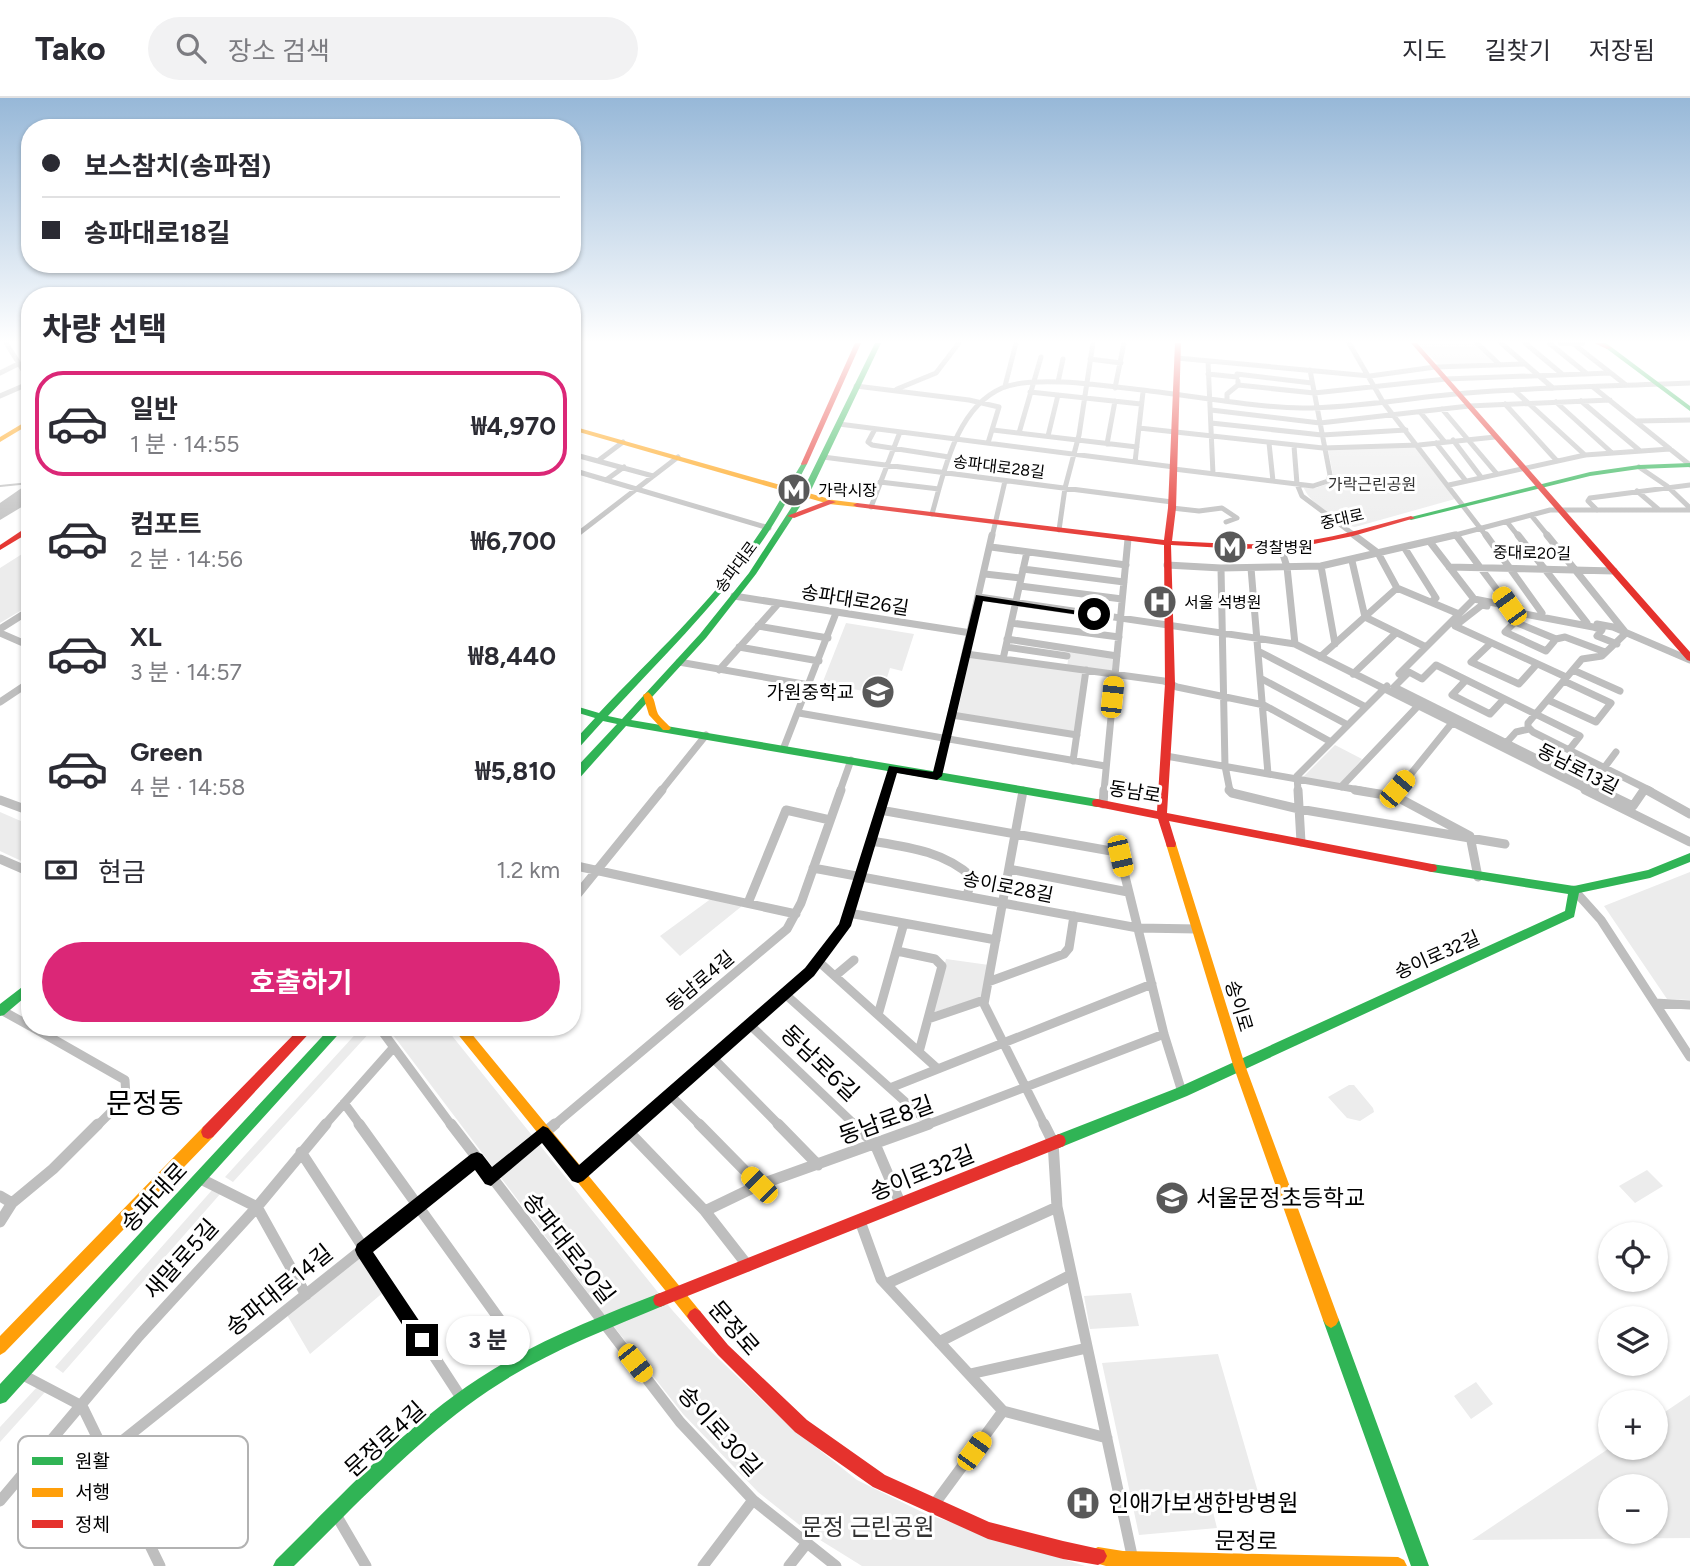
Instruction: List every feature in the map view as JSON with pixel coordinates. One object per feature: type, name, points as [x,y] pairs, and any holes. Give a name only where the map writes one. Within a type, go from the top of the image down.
[{"type":"main road","name":"송파대로","points":[[581,739],[684,634],[720,593],[769,528],[826,412]]},
{"type":"main road","name":"송파대로","points":[[581,769],[679,662],[734,596],[804,494],[845,412]]},
{"type":"main road","name":"송이로","points":[[1177,412],[1167,565],[1170,684],[1162,814],[1239,1065],[1420,1566]]},
{"type":"main road","name":"중대로20길","points":[[1474,412],[1690,659]]},
{"type":"main road","points":[[0,436],[21,423]]},
{"type":"main road","name":"중대로","points":[[581,430],[832,502],[1128,540],[1220,546],[1280,545],[1325,540],[1590,474],[1640,467],[1690,465]]},
{"type":"main road","points":[[790,516],[832,502]]},
{"type":"main road","points":[[2,548],[21,535]]},
{"type":"main road","points":[[648,695],[654,715],[666,728]]},
{"type":"main road","name":"동남로","points":[[581,711],[623,722],[784,747],[893,769],[1162,814],[1478,877],[1574,890],[1650,874],[1690,857]]},
{"type":"main road","name":"송이로32길","points":[[677,1294],[1182,1092],[1570,914],[1574,890]]},
{"type":"main road","points":[[1,1010],[21,993]]},
{"type":"main road","name":"송파대로","points":[[0,1348],[300,1036]]},
{"type":"main road","name":"송파대로","points":[[0,1396],[332,1036]]},
{"type":"main road","name":"문정로","points":[[467,1036],[543,1133],[723,1350],[801,1426],[860,1469],[988,1530],[1063,1550],[1133,1560],[1398,1566]]},
{"type":"main road","name":"문정로4길","points":[[282,1566],[402,1449],[461,1399],[528,1359],[677,1294]]},
{"type":"street","points":[[932,514],[956,439],[976,412]]},
{"type":"street","points":[[988,443],[998,412]]},
{"type":"street","points":[[1019,433],[1025,412]]},
{"type":"street","points":[[1048,436],[1054,412]]},
{"type":"street","points":[[1059,530],[1065,488],[1076,454],[1082,412]]},
{"type":"street","points":[[1107,444],[1113,412]]},
{"type":"street","points":[[1135,462],[1140,412]]},
{"type":"street","points":[[1211,412],[1213,474]]},
{"type":"street","points":[[1224,412],[1320,423],[1424,412]]},
{"type":"street","points":[[839,425],[1313,486],[1328,481],[1330,475],[1318,412]]},
{"type":"street","points":[[1392,412],[1512,569],[1542,613]]},
{"type":"street","points":[[1420,412],[1444,441]]},
{"type":"street","points":[[1444,412],[1497,474]]},
{"type":"street","points":[[1512,412],[1557,461]]},
{"type":"street","points":[[1539,412],[1585,455]]},
{"type":"street","points":[[1566,412],[1611,452]]},
{"type":"street","points":[[1594,412],[1640,450]]},
{"type":"street","points":[[1624,412],[1690,465]]},
{"type":"street","points":[[1636,421],[1690,420]]},
{"type":"street","points":[[1211,423],[1322,435],[1406,430]]},
{"type":"street","points":[[1139,428],[1323,448],[1419,445],[1495,437]]},
{"type":"street","points":[[875,429],[868,442],[893,449],[949,457]]},
{"type":"street","points":[[993,429],[1137,447]]},
{"type":"street","points":[[871,507],[900,432]]},
{"type":"street","points":[[1453,440],[1481,477]]},
{"type":"street","points":[[599,460],[623,442]]},
{"type":"street","points":[[1269,443],[1273,481]]},
{"type":"street","points":[[1436,443],[1466,481]]},
{"type":"street","points":[[1294,446],[1297,484],[1301,496],[1378,553],[1397,588],[1460,614]]},
{"type":"street","points":[[1449,485],[1585,455],[1670,449]]},
{"type":"street","points":[[581,455],[653,476]]},
{"type":"street","points":[[581,531],[678,457]]},
{"type":"street","name":"송파대로28길","points":[[822,457],[1065,488],[1199,511],[1222,508],[1237,518],[1226,522]]},
{"type":"street","points":[[606,480],[624,467]]},
{"type":"street","points":[[1640,467],[1667,486],[1690,509]]},
{"type":"street","points":[[581,473],[769,528]]},
{"type":"street","points":[[937,776],[1005,481]]},
{"type":"street","points":[[880,482],[939,489]]},
{"type":"street","points":[[1597,510],[1588,501],[1590,498],[1690,485]]},
{"type":"street","points":[[1637,491],[1659,510]]},
{"type":"street","points":[[1167,565],[1287,568],[1321,565],[1352,561],[1550,510],[1690,509]]},
{"type":"street","points":[[1531,515],[1578,570],[1626,633]]},
{"type":"street","points":[[1507,522],[1587,623]]},
{"type":"street","points":[[1456,535],[1511,609],[1515,621],[1556,639],[1565,637],[1605,652]]},
{"type":"street","points":[[1103,804],[1128,540]]},
{"type":"street","points":[[1430,542],[1474,599],[1593,627],[1602,630],[1597,636],[1617,644]]},
{"type":"street","points":[[1280,545],[1287,568],[1295,644]]},
{"type":"street","points":[[991,547],[1126,565]]},
{"type":"street","points":[[1404,547],[1436,598],[1431,602]]},
{"type":"street","points":[[1003,659],[1027,552]]},
{"type":"street","points":[[1352,561],[1365,617],[1426,648]]},
{"type":"street","points":[[1321,565],[1335,644]]},
{"type":"street","name":"중대로20길","points":[[1449,567],[1614,571]]},
{"type":"street","points":[[1221,568],[1225,766],[1228,789],[1232,793],[1299,809],[1505,844]]},
{"type":"street","points":[[1251,568],[1259,639],[1268,774]]},
{"type":"street","points":[[1023,569],[1124,582]]},
{"type":"street","points":[[985,574],[1122,599]]},
{"type":"street","points":[[1320,657],[1397,588]]},
{"type":"street","name":"송파대로26길","points":[[734,596],[971,633]]},
{"type":"street","name":"동남로13길","points":[[979,597],[1295,644],[1690,842]]},
{"type":"street","points":[[1301,842],[1297,779],[1474,599]]},
{"type":"street","points":[[719,670],[778,604]]},
{"type":"street","points":[[1548,700],[1596,722],[1611,703],[1537,664],[1455,626],[1482,605],[1542,613],[1614,627],[1690,659]]},
{"type":"street","points":[[784,747],[836,613]]},
{"type":"street","points":[[21,616],[0,631],[21,642]]},
{"type":"street","points":[[1515,621],[1505,632],[1546,651],[1556,639]]},
{"type":"street","points":[[1011,623],[1119,637]]},
{"type":"street","points":[[758,626],[828,638]]},
{"type":"street","points":[[1353,674],[1396,633]]},
{"type":"street","points":[[1530,729],[1528,723],[1582,659],[1602,656],[1626,633]]},
{"type":"street","points":[[1007,643],[1117,656]]},
{"type":"street","points":[[1491,643],[1471,662],[1519,684],[1537,664]]},
{"type":"street","points":[[739,647],[818,662]]},
{"type":"street","points":[[1065,667],[1067,652]]},
{"type":"street","points":[[1260,652],[1366,707]]},
{"type":"street","points":[[966,653],[1115,674],[1264,705],[1331,743]]},
{"type":"street","points":[[679,662],[809,685]]},
{"type":"street","points":[[1569,750],[1580,736],[1436,665],[1422,679],[1409,672],[1394,687],[1633,806],[1645,788]]},
{"type":"street","points":[[1073,761],[1086,670]]},
{"type":"street","points":[[1573,670],[1620,691]]},
{"type":"street","points":[[1262,679],[1348,725]]},
{"type":"street","points":[[1466,680],[1452,695],[1490,714],[1504,699]]},
{"type":"street","points":[[0,702],[21,688]]},
{"type":"street","points":[[1342,787],[1418,706]]},
{"type":"street","points":[[799,713],[1105,766]]},
{"type":"street","points":[[951,715],[1077,735]]},
{"type":"street","points":[[1397,797],[1397,789],[1452,723]]},
{"type":"street","points":[[1506,743],[1516,732],[1530,729],[1690,814]]},
{"type":"street","points":[[581,890],[706,735]]},
{"type":"street","points":[[1604,768],[1616,752]]},
{"type":"street","points":[[1166,756],[1397,797],[1470,836],[1478,877]]},
{"type":"street","name":"동남로4길","points":[[543,1133],[776,940],[796,914],[851,760]]},
{"type":"street","name":"동남로6길","points":[[578,1175],[818,961],[845,926],[893,769]]},
{"type":"street","points":[[1023,791],[984,1000],[1025,1088],[1054,1142],[1057,1207],[1133,1560]]},
{"type":"street","points":[[0,800],[21,808]]},
{"type":"street","points":[[748,903],[786,810],[830,820]]},
{"type":"street","points":[[880,810],[1111,851],[1120,856],[1164,1034],[1182,1092]]},
{"type":"street","points":[[871,841],[921,849],[965,869],[972,877],[967,895]]},
{"type":"street","points":[[0,859],[21,868]]},
{"type":"street","points":[[581,867],[796,914]]},
{"type":"street","name":"송이로28길","points":[[813,868],[1138,928],[1197,929]]},
{"type":"street","points":[[1009,869],[1128,892]]},
{"type":"street","points":[[1574,890],[1601,920],[1690,1058]]},
{"type":"street","points":[[849,913],[996,940]]},
{"type":"street","points":[[988,982],[1065,954],[1069,948],[1074,916]]},
{"type":"street","points":[[878,1015],[904,923]]},
{"type":"street","points":[[897,951],[935,960],[942,966],[919,1052]]},
{"type":"street","points":[[835,976],[854,960]]},
{"type":"street","points":[[818,961],[938,1069]]},
{"type":"street","name":"동남로8길","points":[[890,1088],[1152,984]]},
{"type":"street","name":"동남로6길","points":[[785,993],[930,1124]]},
{"type":"street","points":[[928,1019],[984,1000]]},
{"type":"street","points":[[1655,1003],[1690,1005]]},
{"type":"street","points":[[1,1010],[21,1021]]},
{"type":"street","name":"동남로6길","points":[[749,1024],[875,1144],[901,1205]]},
{"type":"street","name":"동남로8길","points":[[705,1211],[759,1185],[930,1124],[1164,1034]]},
{"type":"street","points":[[0,1222],[12,1203],[53,1170],[126,1097],[125,1080],[47,1036]]},
{"type":"street","name":"송파대로20길","points":[[386,1036],[604,1324]]},
{"type":"street","name":"새말로5길","points":[[56,1436],[139,1336],[257,1207],[301,1152],[394,1047]]},
{"type":"street","points":[[712,1057],[818,1165]]},
{"type":"street","points":[[669,1094],[759,1185]]},
{"type":"street","points":[[344,1103],[528,1359]]},
{"type":"street","points":[[628,1131],[705,1211],[748,1266]]},
{"type":"street","points":[[491,1178],[543,1133]]},
{"type":"street","points":[[301,1152],[461,1399]]},
{"type":"street","name":"송파대로14길","points":[[128,1436],[477,1159]]},
{"type":"street","points":[[199,1178],[257,1207],[306,1295]]},
{"type":"street","points":[[0,1196],[12,1203]]},
{"type":"street","points":[[886,1284],[1057,1207]]},
{"type":"street","points":[[860,1221],[881,1279],[1003,1411],[1107,1438]]},
{"type":"street","points":[[939,1342],[1071,1275]]},
{"type":"street","name":"송이로30길","points":[[604,1324],[680,1422],[753,1500],[836,1566]]},
{"type":"street","points":[[970,1374],[1087,1348]]},
{"type":"street","points":[[21,1374],[82,1406],[98,1436]]},
{"type":"street","points":[[933,1506],[1003,1411]]},
{"type":"street","name":"새말로5길","points":[[0,1501],[18,1480]]},
{"type":"street","name":"송이로30길","points":[[703,1566],[753,1500]]},
{"type":"street","points":[[335,1513],[366,1566]]},
{"type":"street","points":[[789,1566],[807,1543]]},
{"type":"street","points":[[152,1548],[160,1566]]},
{"type":"green space","name":"가락근린공원","points":[[1418,446],[1455,499],[1355,527],[1324,511],[1311,499],[1303,486],[1316,488],[1332,482],[1328,449]]},
{"type":"green space","points":[[21,555],[21,610],[0,623],[0,568]]},
{"type":"green space","points":[[846,623],[914,634],[902,671],[890,668],[882,694],[822,684]]},
{"type":"green space","points":[[1070,650],[1115,656],[1113,673],[1067,666]]},
{"type":"green space","points":[[970,656],[1084,671],[1074,733],[957,714]]},
{"type":"green space","points":[[1335,745],[1362,759],[1340,784],[1303,777]]},
{"type":"green space","points":[[0,812],[21,821],[21,861],[0,851]]},
{"type":"green space","points":[[1690,872],[1690,1000],[1667,999],[1604,906]]},
{"type":"green space","points":[[712,898],[742,906],[680,956],[660,936]]},
{"type":"green space","points":[[946,959],[989,965],[984,996],[932,1013]]},
{"type":"green space","points":[[354,1036],[367,1036],[233,1182],[225,1177]]},
{"type":"green space","name":"문정 근린공원","points":[[394,1036],[452,1036],[699,1340],[787,1424],[857,1480],[926,1514],[1085,1566],[862,1566],[812,1535],[758,1492],[683,1414]]},
{"type":"green space","points":[[1354,1085],[1373,1108],[1374,1112],[1360,1121],[1347,1118],[1328,1097]]},
{"type":"green space","points":[[1647,1170],[1663,1186],[1635,1203],[1619,1186]]},
{"type":"green space","points":[[213,1189],[221,1193],[63,1373],[55,1367]]},
{"type":"green space","points":[[361,1255],[385,1291],[310,1354],[287,1315]]},
{"type":"green space","points":[[1131,1293],[1139,1326],[1090,1329],[1084,1296]]},
{"type":"green space","points":[[1218,1354],[1258,1492],[1209,1496],[1217,1528],[1139,1535],[1102,1363]]},
{"type":"green space","points":[[1476,1382],[1493,1404],[1471,1419],[1454,1396]]},
{"type":"green space","points":[[38,1386],[46,1391],[0,1442],[0,1427]]},
{"type":"green space","points":[[1690,1395],[1690,1538],[1668,1538],[1668,1474],[1598,1474],[1598,1539],[1472,1540],[1598,1456],[1598,1460],[1668,1460],[1668,1410]]},
{"type":"shaded area","points":[[21,488],[21,507],[0,520],[0,503]]},
{"type":"waterway","points":[[0,486],[21,484]]},
{"type":"traffic: fast","points":[[581,769],[703,636],[752,574],[808,488],[845,412]]},
{"type":"traffic: fast","points":[[581,740],[728,580],[782,505],[804,464]]},
{"type":"traffic: fast","points":[[1411,518],[1590,474],[1639,467],[1690,465]]},
{"type":"traffic: fast","points":[[581,711],[611,720],[1097,803]]},
{"type":"traffic: fast","points":[[1432,868],[1574,890],[1650,874],[1690,857]]},
{"type":"traffic: fast","points":[[1059,1141],[1182,1092],[1570,914],[1574,890]]},
{"type":"traffic: fast","points":[[0,1011],[21,994]]},
{"type":"traffic: fast","points":[[0,1396],[331,1036]]},
{"type":"traffic: fast","points":[[282,1566],[391,1459],[483,1384],[557,1344],[660,1300]]},
{"type":"traffic: fast","points":[[1331,1320],[1420,1566]]},
{"type":"traffic: slow","points":[[0,440],[21,427]]},
{"type":"traffic: slow","points":[[581,431],[832,502],[857,505]]},
{"type":"traffic: slow","points":[[648,695],[654,715],[666,728]]},
{"type":"traffic: slow","points":[[1171,844],[1239,1065],[1331,1320]]},
{"type":"traffic: slow","points":[[465,1036],[695,1316]]},
{"type":"traffic: slow","points":[[0,1347],[208,1132]]},
{"type":"traffic: slow","points":[[1098,1556],[1123,1560],[1398,1566]]},
{"type":"traffic: jam","points":[[804,464],[827,412]]},
{"type":"traffic: jam","points":[[1171,844],[1162,814],[1170,684],[1167,548],[1172,508],[1176,412]]},
{"type":"traffic: jam","points":[[1474,412],[1690,658]]},
{"type":"traffic: jam","points":[[791,516],[832,502]]},
{"type":"traffic: jam","points":[[857,505],[1168,543],[1228,546],[1273,546],[1319,541],[1411,518]]},
{"type":"traffic: jam","points":[[0,548],[21,535]]},
{"type":"traffic: jam","points":[[1097,803],[1432,868]]},
{"type":"traffic: jam","points":[[208,1132],[300,1036]]},
{"type":"traffic: jam","points":[[660,1300],[1059,1141]]},
{"type":"traffic: jam","points":[[695,1316],[723,1350],[801,1426],[879,1481],[988,1530],[1063,1550],[1098,1556]]},
{"type":"place","name":"가락시장","points":[[794,490]]},
{"type":"place","name":"경찰병원","points":[[1230,547]]},
{"type":"place","name":"서울 석병원","points":[[1160,602]]},
{"type":"place","name":"가원중학교","points":[[878,692]]},
{"type":"place","name":"서울문정초등학교","points":[[1172,1198]]},
{"type":"place","name":"인애가보생한방병원","points":[[1083,1503]]},
{"type":"district","name":"문정동","points":[[145,1103]]},
{"type":"route","points":[[422,1340],[362,1250],[477,1159],[491,1178],[543,1133],[578,1175],[809,972],[845,926],[893,769],[937,776],[979,597],[1094,614]]}]
